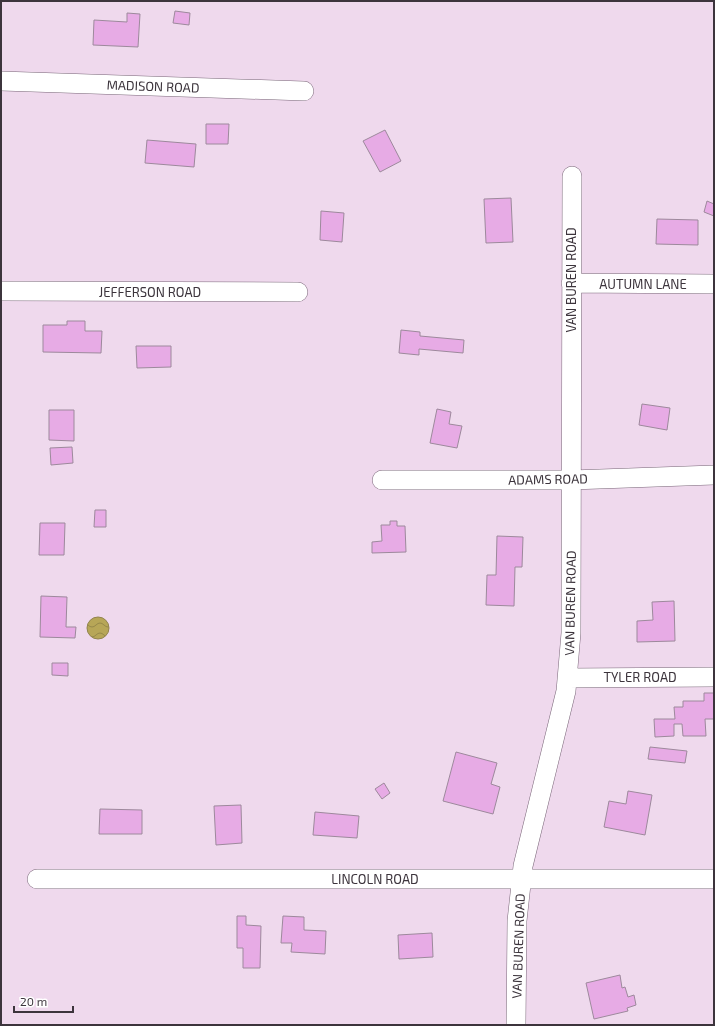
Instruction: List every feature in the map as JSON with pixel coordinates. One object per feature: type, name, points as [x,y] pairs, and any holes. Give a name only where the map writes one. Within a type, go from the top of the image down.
[{"type":"street","name":"MADISON ROAD","points":[[1,81],[304,91]]},
{"type":"street","name":"VAN BUREN ROAD","points":[[516,1025],[517,921],[523,866],[566,691],[572,633],[572,176]]},
{"type":"street","name":"AUTUMN LANE","points":[[571,283],[714,284]]},
{"type":"street","name":"JEFFERSON ROAD","points":[[1,291],[298,292]]},
{"type":"street","name":"ADAMS ROAD","points":[[382,480],[571,480],[714,475]]},
{"type":"street","name":"TYLER ROAD","points":[[567,678],[714,677]]},
{"type":"street","name":"LINCOLN ROAD","points":[[36,879],[714,879]]},
{"type":"water","points":[[98,617],[106,620],[109,628],[106,636],[98,639],[90,636],[87,628],[90,620]]},
{"type":"building","points":[[175,11],[190,13],[189,25],[173,23]]},
{"type":"building","points":[[127,13],[140,14],[138,47],[93,45],[94,20],[127,22]]},
{"type":"building","points":[[206,124],[229,124],[228,144],[206,144]]},
{"type":"building","points":[[385,130],[401,161],[380,172],[363,141]]},
{"type":"building","points":[[147,140],[196,144],[194,167],[145,163]]},
{"type":"building","points":[[511,198],[513,242],[486,243],[484,199]]},
{"type":"building","points":[[707,201],[714,204],[714,216],[704,212]]},
{"type":"building","points":[[321,211],[344,213],[342,242],[320,240]]},
{"type":"building","points":[[657,219],[698,220],[698,245],[656,244]]},
{"type":"building","points":[[67,321],[85,321],[85,331],[102,331],[101,353],[43,352],[43,325],[67,325]]},
{"type":"building","points":[[401,330],[420,332],[420,336],[464,340],[463,353],[419,349],[419,355],[399,353]]},
{"type":"building","points":[[136,346],[171,346],[171,367],[137,368]]},
{"type":"building","points":[[642,404],[670,408],[667,430],[639,425]]},
{"type":"building","points":[[437,409],[451,412],[449,424],[462,426],[457,448],[430,443]]},
{"type":"building","points":[[49,410],[74,410],[74,441],[49,440]]},
{"type":"building","points":[[72,447],[73,463],[51,465],[50,448]]},
{"type":"building","points":[[95,510],[106,510],[106,527],[94,527]]},
{"type":"building","points":[[390,521],[397,521],[397,526],[405,526],[406,552],[372,553],[372,542],[382,541],[381,525],[390,525]]},
{"type":"building","points":[[40,523],[65,523],[64,555],[39,555]]},
{"type":"building","points":[[497,536],[523,537],[522,567],[515,567],[514,606],[486,605],[487,575],[496,575]]},
{"type":"building","points":[[41,596],[67,597],[66,627],[76,627],[75,638],[40,637]]},
{"type":"building","points":[[674,601],[675,641],[637,642],[637,621],[653,620],[652,602]]},
{"type":"building","points":[[52,663],[68,663],[68,676],[52,675]]},
{"type":"building","points":[[704,693],[714,693],[714,719],[705,719],[706,736],[683,736],[682,724],[674,724],[674,736],[655,737],[654,719],[675,719],[674,707],[683,707],[683,701],[704,701]]},
{"type":"building","points":[[650,747],[687,751],[685,763],[648,759]]},
{"type":"building","points":[[456,752],[497,763],[491,784],[500,787],[493,814],[443,801]]},
{"type":"building","points":[[384,783],[390,793],[382,799],[375,789]]},
{"type":"building","points":[[628,791],[652,795],[645,835],[604,827],[609,801],[626,804]]},
{"type":"building","points":[[241,805],[242,843],[216,845],[214,806]]},
{"type":"building","points":[[100,809],[142,810],[142,834],[99,834]]},
{"type":"building","points":[[315,812],[359,816],[357,838],[313,835]]},
{"type":"building","points":[[237,916],[246,916],[246,925],[261,926],[260,968],[243,968],[243,948],[237,948]]},
{"type":"building","points":[[283,916],[304,917],[304,930],[326,931],[325,954],[291,952],[292,943],[281,943]]},
{"type":"building","points":[[432,933],[433,957],[399,959],[398,935]]},
{"type":"building","points":[[620,975],[622,988],[625,987],[628,997],[634,995],[636,1005],[627,1008],[628,1011],[594,1019],[586,983]]}]
